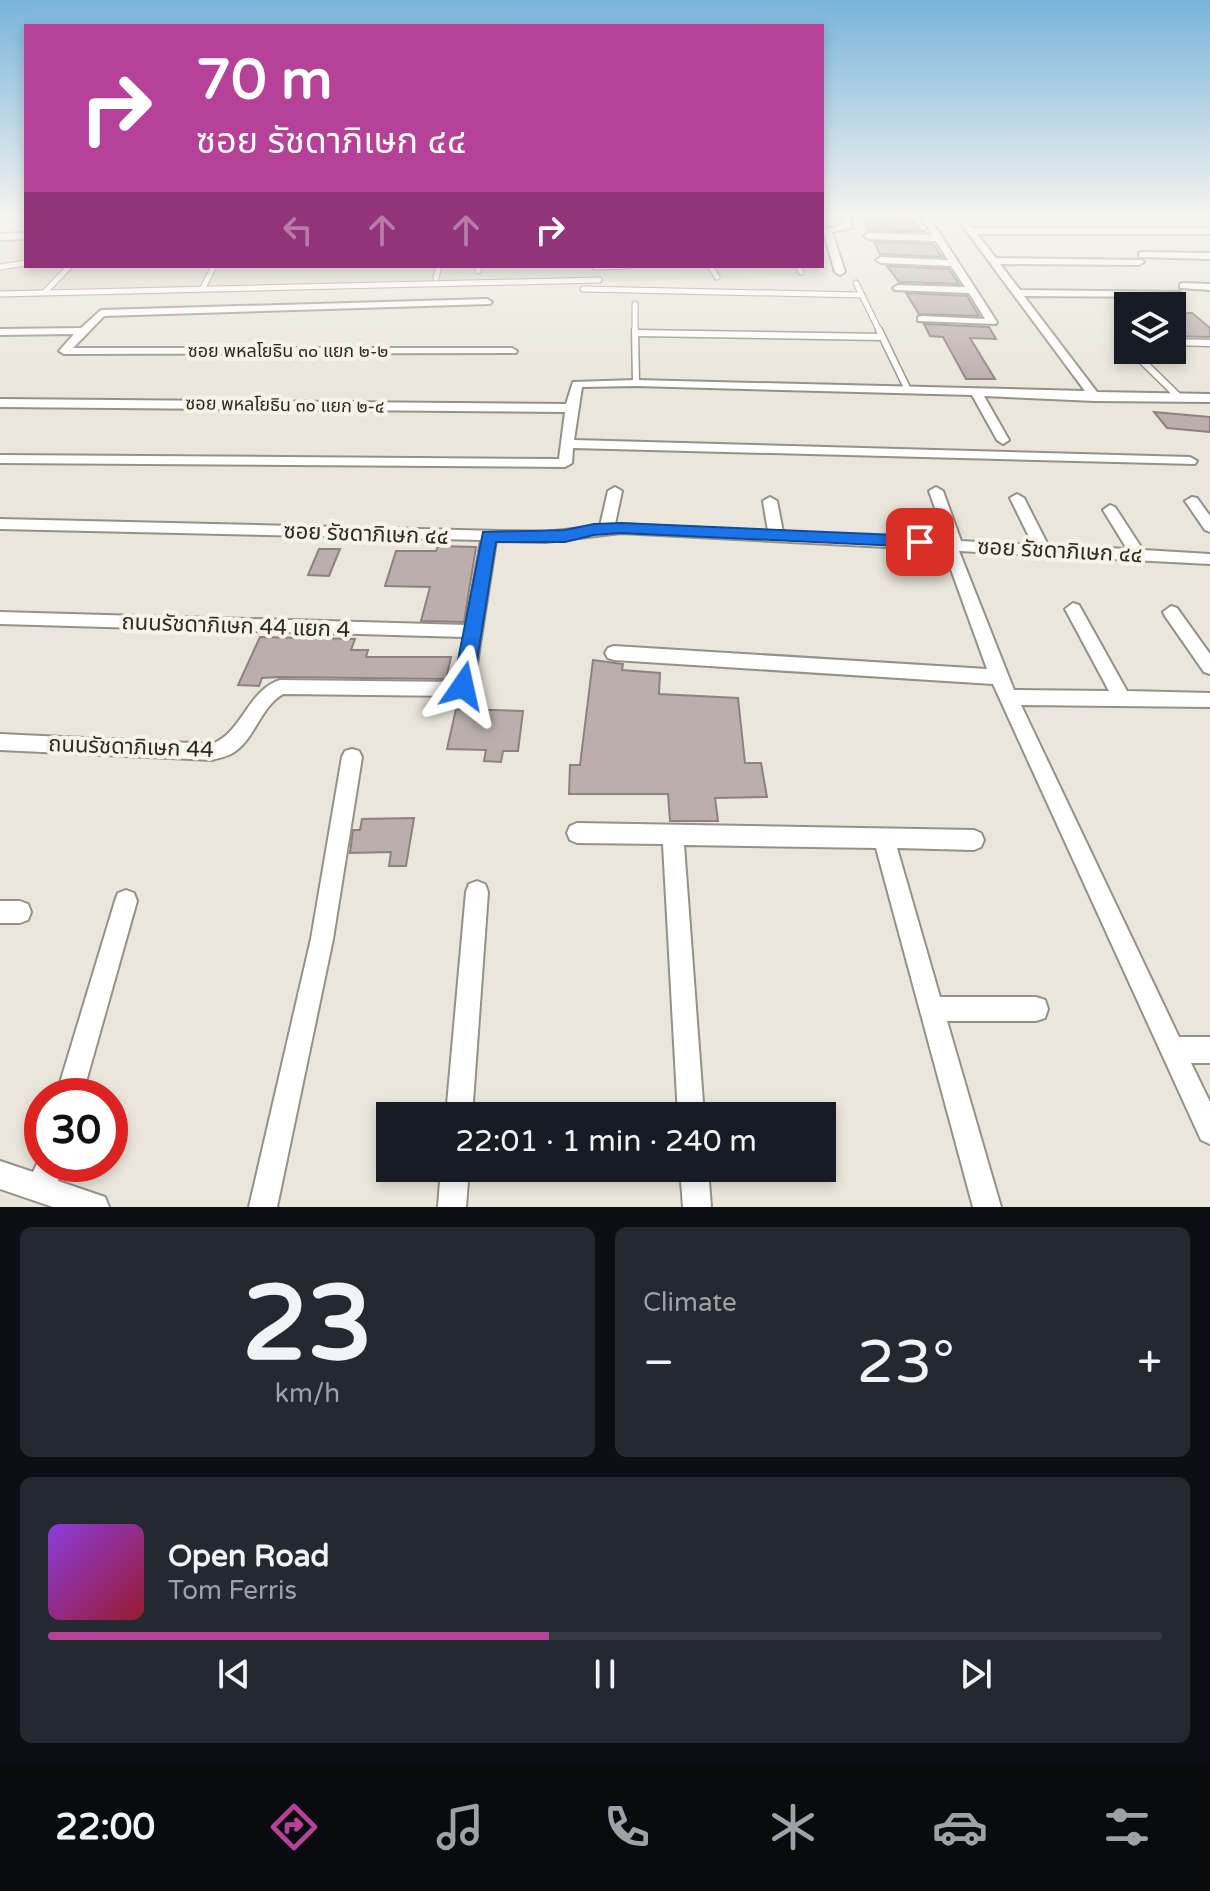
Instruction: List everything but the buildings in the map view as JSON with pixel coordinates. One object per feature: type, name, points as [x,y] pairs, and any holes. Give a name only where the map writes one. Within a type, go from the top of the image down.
[{"type":"street","points":[[922,319],[992,322],[962,273]]},
{"type":"street","points":[[1002,273],[1095,397]]},
{"type":"street","points":[[1016,293],[1210,287]]},
{"type":"street","points":[[898,288],[972,290]]},
{"type":"street","points":[[0,332],[83,331],[101,313],[487,302]]},
{"type":"street","name":"ซอย พหลโยธิน ๓๐ แยก ๒-๒","points":[[83,331],[64,351],[512,351]]},
{"type":"street","points":[[0,459],[565,463],[577,384],[1210,398]]},
{"type":"street","points":[[976,392],[1003,440]]},
{"type":"street","name":"ซอย พหลโยธิน ๓๐ แยก ๒-๔","points":[[0,403],[571,408]]},
{"type":"street","points":[[567,444],[1190,461]]},
{"type":"street","points":[[607,528],[615,491]]},
{"type":"street","points":[[936,491],[1004,687],[1210,1131]]},
{"type":"street","points":[[1017,498],[1043,550]]},
{"type":"street","points":[[770,501],[776,534]]},
{"type":"street","points":[[1192,501],[1210,527]]},
{"type":"street","points":[[1110,510],[1138,555]]},
{"type":"street","name":"ซอย รัชดาภิเษก ๔๔","points":[[0,524],[489,536],[565,536],[607,528],[776,534],[1210,559]]},
{"type":"street","name":"ถนนรัชดาภิเษก 44","points":[[0,742],[224,750],[235,741],[263,698],[280,687],[458,689],[463,686],[466,677],[489,536]]},
{"type":"street","points":[[1073,609],[1121,697]]},
{"type":"street","points":[[1171,612],[1210,667]]},
{"type":"street","name":"ถนนรัชดาภิเษก 44 แยก 4","points":[[0,618],[473,631]]},
{"type":"street","points":[[614,653],[1121,697],[1210,700]]},
{"type":"street","points":[[263,1207],[322,939],[352,757]]},
{"type":"street","points":[[577,833],[974,840]]},
{"type":"street","points":[[673,834],[690,1102]]},
{"type":"street","points":[[883,837],[987,1207]]},
{"type":"street","points":[[460,1102],[477,892]]},
{"type":"street","points":[[74,1078],[126,901]]},
{"type":"street","points":[[931,1009],[1036,1009]]},
{"type":"street","points":[[1172,1050],[1210,1050]]},
{"type":"street","points":[[0,1175],[24,1176]]},
{"type":"street","points":[[55,1182],[95,1207]]},
{"type":"street","points":[[452,1207],[454,1182]]},
{"type":"street","points":[[695,1182],[697,1207]]},
{"type":"lane","points":[[45,292],[63,273]]},
{"type":"lane","points":[[203,288],[210,273]]},
{"type":"lane","points":[[436,278],[437,273]]},
{"type":"lane","points":[[715,273],[717,277]]},
{"type":"lane","points":[[0,294],[599,280]]},
{"type":"lane","points":[[856,283],[908,390]]},
{"type":"lane","points":[[583,289],[862,295]]},
{"type":"lane","points":[[635,304],[636,383]]},
{"type":"lane","points":[[636,333],[882,337]]},
{"type":"lane","points":[[1186,342],[1210,343]]},
{"type":"lane","points":[[1147,364],[1179,397]]},
{"type":"shaded area","points":[[0,273],[805,273],[806,276],[0,299]]},
{"type":"route","points":[[463,686],[489,536],[565,536],[594,529],[621,528],[920,542]]}]
